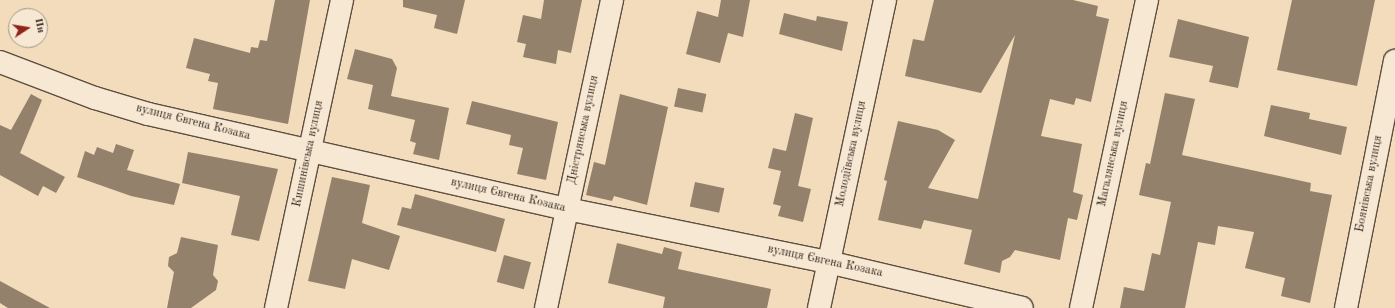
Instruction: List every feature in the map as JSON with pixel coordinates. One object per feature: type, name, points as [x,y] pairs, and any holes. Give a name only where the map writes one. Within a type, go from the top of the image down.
[{"type":"street","name":"Кишинівська вулиця","points":[[276,308],[342,0]]},
{"type":"street","name":"Дністрянська вулиця","points":[[546,308],[612,0]]},
{"type":"street","name":"Молодіївська вулиця","points":[[819,308],[885,0]]},
{"type":"street","name":"Магалянська вулиця","points":[[1081,308],[1147,0]]},
{"type":"street","name":"Боянівська вулиця","points":[[1346,308],[1395,60]]},
{"type":"street","name":"вулиця Євгена Козака","points":[[0,62],[95,98],[148,114],[567,209],[828,262],[1022,308]]},
{"type":"building","points":[[275,0],[310,0],[288,124],[213,109],[218,83],[208,81],[210,74],[186,68],[194,38],[250,53],[251,47],[258,48],[260,40],[267,41]]},
{"type":"building","points":[[403,0],[465,0],[457,34],[434,28],[437,15],[403,7]]},
{"type":"building","points":[[544,0],[582,0],[571,53],[558,50],[556,64],[523,57],[526,44],[517,42],[523,15],[541,19]]},
{"type":"building","points":[[721,0],[750,0],[743,37],[728,33],[720,63],[686,54],[697,11],[718,17]]},
{"type":"building","points":[[934,0],[1073,0],[1098,6],[1096,16],[1109,19],[1091,102],[1076,98],[1074,105],[1050,99],[1041,136],[1082,144],[1073,192],[1083,195],[1077,220],[1068,218],[1060,260],[1015,250],[1010,257],[1002,261],[1000,273],[964,264],[972,230],[924,220],[921,229],[878,220],[887,181],[884,180],[898,121],[938,130],[955,140],[928,188],[978,199],[1015,35],[981,93],[905,76],[913,39],[924,41]]},
{"type":"building","points":[[1292,0],[1375,0],[1357,86],[1277,70]]},
{"type":"building","points":[[784,13],[816,21],[817,16],[848,22],[842,51],[779,34]]},
{"type":"building","points":[[1178,19],[1249,37],[1238,88],[1209,82],[1213,66],[1169,57]]},
{"type":"building","points":[[355,49],[392,59],[397,68],[391,96],[449,108],[439,160],[413,154],[416,143],[410,141],[415,120],[368,109],[373,85],[347,79]]},
{"type":"building","points":[[678,88],[706,94],[702,113],[674,107]]},
{"type":"building","points":[[1165,93],[1195,99],[1182,155],[1311,183],[1310,191],[1332,195],[1310,303],[1281,296],[1285,278],[1245,268],[1254,232],[1218,226],[1215,245],[1198,242],[1185,308],[1120,308],[1124,287],[1144,291],[1152,253],[1160,255],[1171,202],[1139,195],[1146,163],[1150,164]]},
{"type":"building","points":[[31,94],[42,100],[20,153],[65,177],[56,193],[43,186],[38,196],[0,175],[0,125],[11,130]]},
{"type":"building","points":[[620,94],[668,107],[647,205],[614,196],[612,201],[586,195],[594,162],[605,165]]},
{"type":"building","points":[[472,101],[558,122],[546,180],[517,174],[523,148],[509,145],[511,135],[466,124]]},
{"type":"building","points":[[1271,105],[1310,113],[1309,119],[1347,127],[1341,155],[1264,136]]},
{"type":"building","points":[[795,113],[813,118],[798,186],[811,189],[803,222],[778,216],[781,206],[773,204],[781,171],[768,168],[773,148],[786,151]]},
{"type":"building","points":[[116,144],[134,150],[127,170],[180,184],[174,205],[131,196],[77,177],[85,151],[94,155],[97,147],[113,153]]},
{"type":"building","points":[[188,152],[278,169],[259,241],[231,235],[240,196],[182,183]]},
{"type":"building","points":[[332,177],[370,185],[362,223],[400,236],[389,270],[352,259],[345,289],[308,281]]},
{"type":"building","points":[[695,182],[724,188],[719,213],[690,206]]},
{"type":"building","points":[[415,194],[505,219],[496,252],[397,225],[402,207],[411,209]]},
{"type":"building","points":[[181,237],[218,245],[213,275],[218,281],[216,290],[191,308],[167,308],[174,272],[168,266],[169,257],[177,253]]},
{"type":"building","points":[[617,243],[662,254],[664,247],[682,252],[678,269],[771,289],[767,308],[663,308],[665,297],[608,283]]},
{"type":"building","points":[[504,255],[531,262],[524,289],[497,282]]},
{"type":"building","points":[[0,281],[50,308],[8,308],[0,303]]}]
